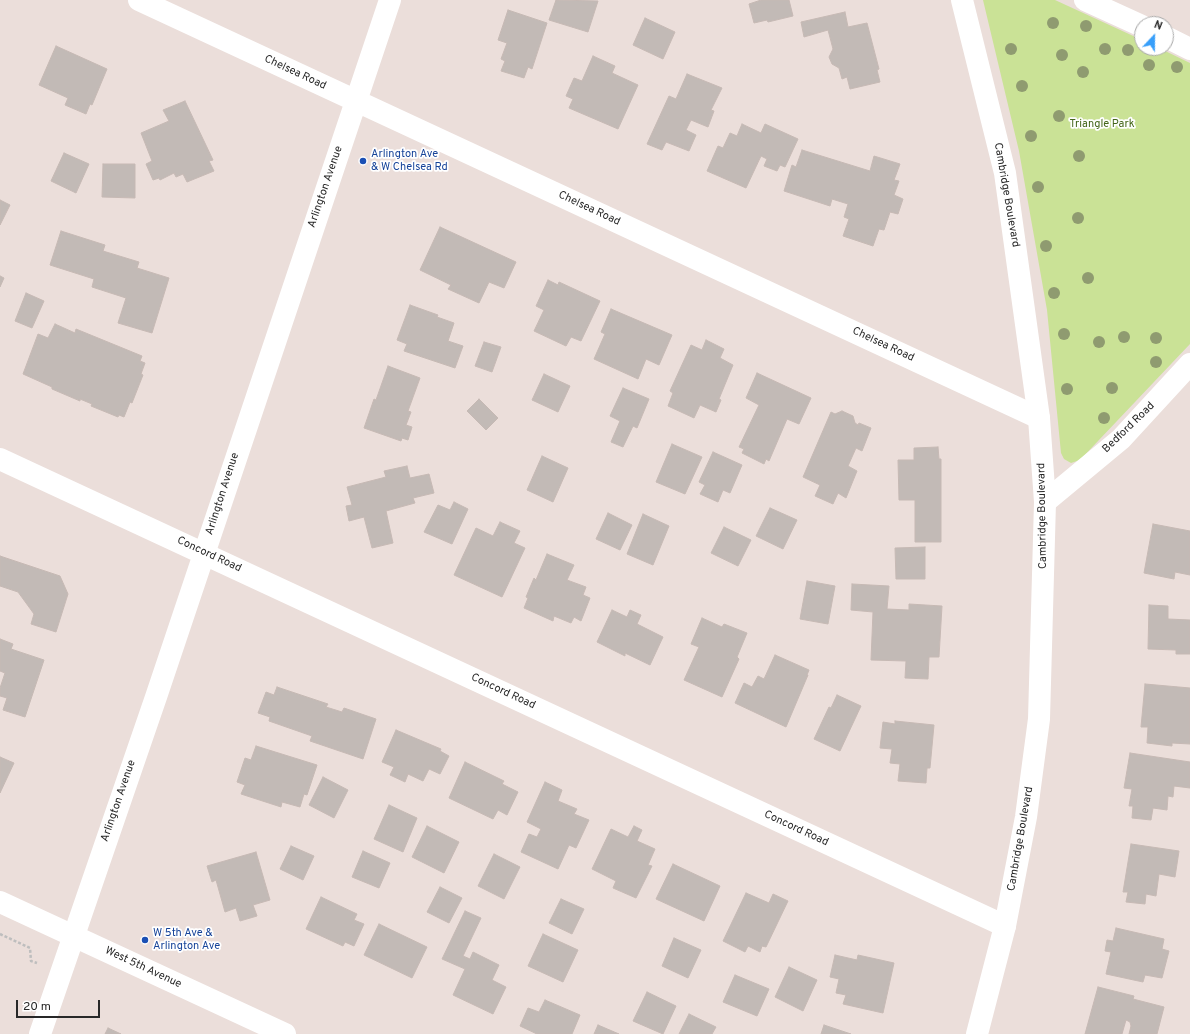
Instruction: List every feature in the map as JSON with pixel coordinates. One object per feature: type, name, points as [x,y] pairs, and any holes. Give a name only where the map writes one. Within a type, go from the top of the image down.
[{"type":"street","name":"Chelsea Road","points":[[139,0],[1039,418]]},
{"type":"street","name":"Arlington Avenue","points":[[40,1034],[390,0]]},
{"type":"street","name":"Cambridge Boulevard","points":[[962,0],[1005,172],[1039,418],[1045,502],[1039,719],[1025,824],[1005,926],[978,1034]]},
{"type":"street","points":[[1085,0],[1134,22]]},
{"type":"street","points":[[1174,41],[1190,49]]},
{"type":"street","name":"Bedford Road","points":[[1045,502],[1121,439],[1190,364]]},
{"type":"street","name":"Concord Road","points":[[0,459],[1005,926]]},
{"type":"street","name":"West 5th Avenue","points":[[0,902],[285,1034]]},
{"type":"path","points":[[0,934],[30,948],[31,961],[61,972]]},
{"type":"green space","name":"Triangle Park","points":[[983,0],[1055,0],[1134,36],[1134,56],[1174,55],[1190,63],[1190,344],[1080,460],[1071,463],[1064,459],[1061,453],[1047,310],[1019,151]]},
{"type":"building","points":[[556,0],[598,1],[588,32],[549,20]]},
{"type":"building","points":[[761,0],[789,0],[793,16],[768,22],[767,20],[754,23],[749,4]]},
{"type":"building","points":[[508,10],[547,23],[532,69],[528,67],[524,78],[501,71],[505,61],[501,59],[507,43],[498,40]]},
{"type":"building","points":[[845,12],[848,27],[867,23],[879,69],[877,70],[880,82],[850,89],[847,77],[842,79],[839,68],[832,64],[829,57],[833,49],[828,30],[804,37],[801,22]]},
{"type":"building","points":[[645,18],[675,32],[663,59],[633,45]]},
{"type":"building","points":[[56,46],[107,69],[92,105],[90,104],[86,114],[65,105],[68,98],[39,85]]},
{"type":"building","points":[[593,56],[615,66],[612,73],[638,85],[618,129],[569,108],[573,99],[566,96],[574,78],[582,81]]},
{"type":"building","points":[[687,74],[722,88],[711,110],[714,111],[708,127],[691,120],[686,130],[696,135],[689,151],[666,142],[662,150],[647,144],[669,96],[676,99]]},
{"type":"building","points":[[185,101],[213,160],[209,161],[214,171],[187,182],[183,174],[176,177],[174,173],[160,180],[159,178],[153,180],[146,164],[152,161],[141,133],[169,121],[163,110]]},
{"type":"building","points":[[742,124],[761,133],[765,124],[798,139],[785,167],[780,165],[777,171],[764,166],[767,159],[761,156],[746,188],[707,171],[718,146],[723,148],[730,133],[737,136]]},
{"type":"building","points":[[802,150],[870,171],[874,156],[900,164],[894,180],[899,181],[894,195],[903,199],[898,214],[890,212],[884,230],[879,229],[873,246],[843,236],[849,219],[844,217],[848,204],[832,199],[830,206],[784,191],[792,165],[796,167]]},
{"type":"building","points":[[64,153],[89,164],[76,193],[51,181]]},
{"type":"building","points":[[103,164],[135,164],[135,198],[102,197]]},
{"type":"building","points":[[0,200],[10,205],[0,225]]},
{"type":"building","points":[[440,227],[516,262],[504,288],[489,282],[479,303],[448,289],[451,285],[420,270]]},
{"type":"building","points":[[61,231],[105,245],[103,251],[139,262],[137,268],[169,278],[152,333],[118,323],[126,298],[92,287],[94,279],[50,265]]},
{"type":"building","points":[[0,276],[4,278],[0,287]]},
{"type":"building","points":[[548,280],[558,285],[559,282],[600,301],[581,341],[571,337],[566,346],[534,331],[544,310],[536,306]]},
{"type":"building","points":[[26,293],[44,301],[32,328],[15,321]]},
{"type":"building","points":[[410,305],[438,315],[437,317],[454,323],[448,341],[463,346],[455,368],[404,351],[407,344],[397,340]]},
{"type":"building","points":[[611,309],[672,335],[659,365],[646,359],[638,379],[594,359],[605,334],[601,332]]},
{"type":"building","points":[[55,324],[75,333],[76,329],[142,356],[140,361],[145,363],[141,374],[143,375],[132,403],[130,402],[124,417],[119,415],[118,417],[91,406],[92,404],[80,399],[80,401],[52,389],[52,387],[23,374],[38,334],[48,338]]},
{"type":"building","points":[[706,340],[724,349],[720,358],[733,365],[719,399],[721,400],[716,412],[700,405],[694,418],[668,406],[673,393],[670,391],[691,345],[702,350]]},
{"type":"building","points":[[484,342],[501,347],[492,372],[475,366]]},
{"type":"building","points":[[388,366],[420,378],[408,411],[411,412],[406,425],[412,427],[408,440],[402,438],[401,441],[364,428]]},
{"type":"building","points":[[757,373],[811,398],[799,424],[787,419],[769,461],[766,459],[764,464],[742,453],[744,449],[739,447],[759,405],[746,398]]},
{"type":"building","points":[[544,374],[570,386],[558,412],[532,400]]},
{"type":"building","points":[[623,388],[649,399],[637,428],[633,426],[623,447],[611,442],[620,421],[610,416]]},
{"type":"building","points":[[479,399],[498,418],[486,430],[467,411]]},
{"type":"building","points":[[842,411],[853,416],[855,423],[858,425],[859,423],[871,428],[862,451],[856,448],[848,466],[857,471],[846,498],[838,493],[833,504],[815,496],[820,485],[803,477],[831,412],[835,414]]},
{"type":"building","points":[[672,444],[702,457],[685,494],[656,482]]},
{"type":"building","points":[[938,447],[939,459],[941,459],[941,542],[915,542],[915,500],[899,500],[898,460],[914,460],[914,448]]},
{"type":"building","points":[[713,452],[742,465],[730,493],[723,490],[718,502],[700,494],[705,485],[699,482]]},
{"type":"building","points":[[542,456],[568,468],[553,502],[527,490]]},
{"type":"building","points":[[407,466],[410,478],[429,474],[434,493],[413,498],[415,503],[386,511],[393,543],[372,548],[364,517],[349,521],[346,506],[352,505],[347,487],[386,477],[384,471]]},
{"type":"building","points":[[454,502],[468,509],[452,544],[424,532],[438,505],[450,510]]},
{"type":"building","points":[[770,508],[797,520],[783,549],[756,536]]},
{"type":"building","points":[[608,513],[632,525],[620,550],[596,539]]},
{"type":"building","points":[[643,514],[669,526],[653,565],[627,554]]},
{"type":"building","points":[[500,522],[520,531],[514,543],[525,548],[502,597],[454,575],[476,528],[493,536]]},
{"type":"building","points":[[1153,524],[1190,531],[1190,575],[1175,572],[1174,579],[1144,573]]},
{"type":"building","points":[[724,527],[751,540],[738,566],[711,553]]},
{"type":"building","points":[[925,547],[925,579],[896,579],[895,548]]},
{"type":"building","points":[[547,554],[574,565],[567,580],[586,587],[583,595],[590,598],[581,621],[574,617],[571,623],[554,616],[553,621],[524,608],[528,598],[526,597],[534,578],[536,580]]},
{"type":"building","points":[[0,556],[60,576],[68,594],[56,632],[31,624],[34,614],[18,592],[0,586]]},
{"type":"building","points":[[807,581],[835,586],[828,624],[800,619]]},
{"type":"building","points":[[852,584],[889,586],[887,609],[909,610],[909,604],[942,606],[939,657],[929,657],[928,679],[905,678],[906,661],[871,660],[873,612],[851,610]]},
{"type":"building","points":[[1149,605],[1168,606],[1168,619],[1190,620],[1190,654],[1176,654],[1176,650],[1148,649]]},
{"type":"building","points":[[612,610],[627,617],[630,610],[641,615],[637,624],[663,637],[650,665],[625,653],[625,656],[597,642]]},
{"type":"building","points":[[702,618],[722,627],[724,624],[747,633],[737,657],[739,659],[722,697],[684,680],[699,647],[691,644]]},
{"type":"building","points":[[0,639],[13,644],[11,649],[44,660],[25,717],[3,710],[7,698],[0,696],[0,688],[5,673],[0,671]]},
{"type":"building","points":[[775,655],[809,670],[786,727],[735,703],[744,683],[752,687],[758,676],[764,679]]},
{"type":"building","points":[[1145,684],[1190,688],[1190,744],[1172,743],[1172,746],[1147,743],[1148,727],[1141,727]]},
{"type":"building","points":[[277,687],[328,704],[326,707],[342,712],[344,708],[376,719],[363,759],[310,741],[312,736],[269,721],[270,717],[258,713],[266,692],[274,695]]},
{"type":"building","points":[[837,695],[861,706],[840,751],[814,739],[829,707],[831,708]]},
{"type":"building","points":[[895,721],[934,725],[930,768],[927,768],[926,783],[898,781],[900,764],[890,763],[892,749],[880,748],[883,722],[895,724]]},
{"type":"building","points":[[396,730],[441,749],[440,751],[449,756],[440,774],[429,769],[423,781],[408,774],[405,782],[390,775],[394,767],[382,762]]},
{"type":"building","points":[[256,746],[317,765],[307,795],[304,794],[300,807],[282,802],[281,807],[241,794],[245,785],[237,782],[245,758],[251,760]]},
{"type":"building","points":[[1130,753],[1190,762],[1190,788],[1174,786],[1173,797],[1168,796],[1167,810],[1153,808],[1151,820],[1132,818],[1133,806],[1129,806],[1132,789],[1124,788]]},
{"type":"building","points":[[0,757],[14,763],[0,793]]},
{"type":"building","points":[[465,762],[504,781],[502,784],[518,792],[507,815],[498,810],[493,819],[449,798]]},
{"type":"building","points":[[323,777],[348,790],[334,818],[309,805]]},
{"type":"building","points":[[545,782],[562,790],[558,801],[577,809],[574,814],[589,820],[576,848],[569,845],[558,869],[521,852],[529,834],[537,837],[541,829],[527,822]]},
{"type":"building","points":[[389,805],[417,818],[403,852],[374,839]]},
{"type":"building","points":[[427,826],[459,842],[444,873],[412,857]]},
{"type":"building","points":[[634,826],[642,830],[637,841],[655,849],[648,865],[652,866],[636,898],[613,888],[616,881],[592,869],[611,829],[628,837]]},
{"type":"building","points":[[1131,844],[1179,851],[1175,877],[1159,874],[1156,896],[1146,894],[1145,904],[1126,902],[1128,892],[1123,892]]},
{"type":"building","points":[[291,846],[314,856],[303,880],[280,869]]},
{"type":"building","points":[[363,851],[390,863],[379,888],[352,877]]},
{"type":"building","points":[[256,852],[270,900],[253,905],[257,916],[240,921],[236,908],[225,912],[216,880],[212,882],[207,866]]},
{"type":"building","points":[[494,854],[520,867],[504,899],[478,886]]},
{"type":"building","points":[[673,864],[720,886],[704,921],[656,899]]},
{"type":"building","points":[[440,887],[462,898],[449,923],[427,912]]},
{"type":"building","points":[[746,893],[769,903],[773,894],[788,901],[766,947],[762,946],[760,952],[748,946],[745,952],[723,941]]},
{"type":"building","points":[[321,897],[357,914],[354,920],[364,924],[354,946],[345,942],[343,946],[306,929]]},
{"type":"building","points":[[561,899],[584,909],[572,934],[549,923]]},
{"type":"building","points":[[465,911],[481,918],[463,956],[470,959],[473,952],[499,965],[492,980],[506,987],[493,1014],[453,995],[465,969],[442,959]]},
{"type":"building","points":[[379,924],[427,947],[412,978],[364,955]]},
{"type":"building","points":[[1116,928],[1164,939],[1162,949],[1169,951],[1162,978],[1145,975],[1143,982],[1106,974],[1111,952],[1105,951],[1107,940],[1113,941]]},
{"type":"building","points":[[543,934],[578,950],[563,982],[528,966]]},
{"type":"building","points":[[674,938],[701,950],[688,978],[662,966]]},
{"type":"building","points":[[835,955],[857,960],[858,955],[894,963],[883,1013],[843,1004],[846,995],[836,993],[839,979],[830,977]]},
{"type":"building","points":[[789,967],[817,980],[803,1011],[775,997]]},
{"type":"building","points":[[735,975],[769,989],[757,1016],[723,1002]]},
{"type":"building","points":[[1098,987],[1134,996],[1133,999],[1164,1007],[1157,1034],[1129,1034],[1131,1026],[1130,1022],[1126,1020],[1122,1034],[1085,1034]]},
{"type":"building","points":[[647,992],[676,1006],[663,1034],[633,1021]]},
{"type":"building","points":[[545,1000],[580,1015],[572,1034],[537,1034],[520,1026],[528,1008],[539,1012]]},
{"type":"building","points":[[689,1014],[716,1027],[712,1034],[679,1034]]},
{"type":"building","points":[[598,1025],[619,1034],[594,1034]]},
{"type":"building","points":[[824,1025],[851,1034],[821,1034]]},
{"type":"building","points":[[108,1028],[121,1034],[105,1034]]},
{"type":"place","name":"Arlington Ave & W Chelsea Rd","points":[[363,161]]},
{"type":"place","name":"W 5th Ave & Arlington Ave","points":[[145,940]]}]
